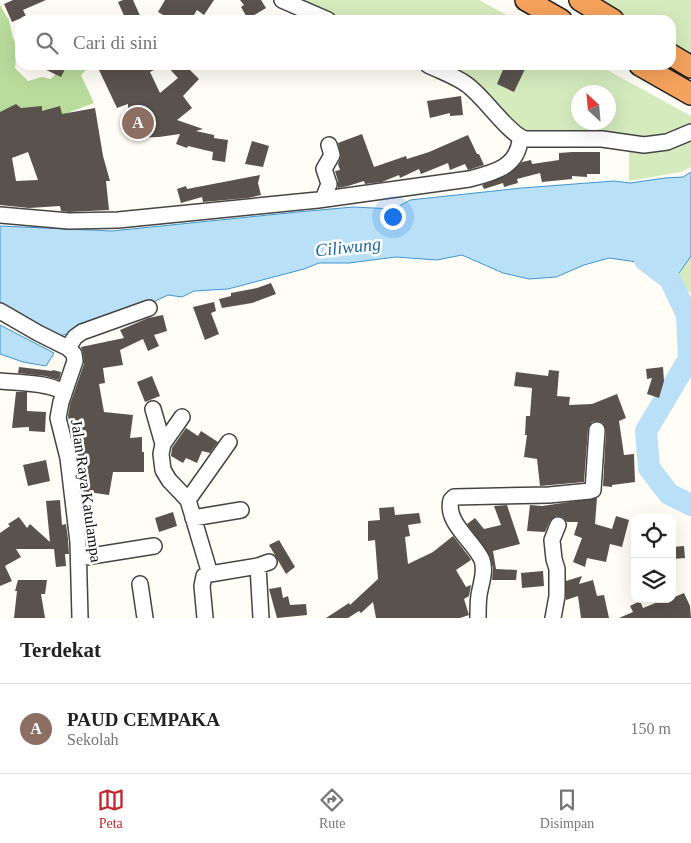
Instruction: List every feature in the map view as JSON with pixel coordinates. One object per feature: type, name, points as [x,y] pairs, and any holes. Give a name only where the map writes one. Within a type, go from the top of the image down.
[{"type":"highway","points":[[526,0],[552,15]]},
{"type":"highway","points":[[580,0],[605,15]]},
{"type":"highway","points":[[676,58],[691,67]]},
{"type":"highway","points":[[649,70],[691,94]]},
{"type":"street","points":[[282,0],[305,15]]},
{"type":"street","points":[[438,70],[466,84],[479,94],[520,138],[525,140],[602,139],[644,145],[667,142],[691,132]]},
{"type":"street","points":[[0,215],[69,221],[118,220],[323,199],[469,179],[483,175],[511,162],[518,152],[520,138]]},
{"type":"street","points":[[323,199],[329,184],[324,169],[332,155],[330,145]]},
{"type":"street","points":[[0,311],[66,347],[82,332],[149,308]]},
{"type":"street","name":"Jalan Raya Katulampa","points":[[66,347],[74,354],[75,361],[58,418],[69,465],[79,558],[80,618]]},
{"type":"street","points":[[0,381],[51,386],[60,389],[64,394]]},
{"type":"street","points":[[153,409],[163,444],[162,464],[165,476],[188,500],[210,574]]},
{"type":"street","points":[[163,444],[182,417]]},
{"type":"street","points":[[478,618],[479,596],[484,570],[483,563],[474,546],[455,522],[450,508],[451,500],[458,497],[549,495],[592,490],[597,430]]},
{"type":"street","points":[[188,500],[229,442]]},
{"type":"street","points":[[193,518],[242,510]]},
{"type":"street","points":[[553,618],[557,596],[557,569],[552,540],[558,526]]},
{"type":"street","points":[[79,558],[154,546]]},
{"type":"street","points":[[205,618],[202,580],[204,576],[263,564],[261,618]]},
{"type":"street","points":[[140,584],[145,618]]},
{"type":"green space","points":[[283,0],[479,0],[507,15],[308,15]]},
{"type":"green space","points":[[580,0],[691,0],[691,67],[676,58],[676,15],[605,15]]},
{"type":"green space","points":[[0,5],[9,20],[15,42],[15,70],[28,81],[42,77],[51,79],[59,70],[86,70],[81,75],[94,103],[57,117],[0,123]]},
{"type":"green space","points":[[430,70],[607,70],[691,116],[691,125],[662,136],[524,145],[471,88]]},
{"type":"green space","points":[[691,137],[691,167],[681,172],[629,181],[629,149]]},
{"type":"green space","points":[[691,256],[691,294],[677,276]]},
{"type":"water","name":"Ciliwung","points":[[691,172],[691,256],[677,276],[665,278],[637,262],[609,258],[584,265],[556,277],[529,279],[503,273],[462,255],[437,260],[396,257],[349,263],[319,263],[304,269],[228,289],[194,291],[182,297],[168,295],[134,311],[89,328],[56,337],[0,303],[0,226],[112,231],[353,207],[394,209],[410,200],[522,188],[614,181],[630,183],[683,177]]},
{"type":"water","points":[[0,325],[54,353],[46,366],[23,362],[0,354]]},
{"type":"building","points":[[13,0],[46,0],[23,10],[26,15],[15,15],[15,21],[12,22],[4,4]]},
{"type":"building","points":[[133,0],[140,15],[124,15],[118,2]]},
{"type":"building","points":[[165,0],[214,0],[204,15],[197,10],[194,15],[163,15],[158,12]]},
{"type":"building","points":[[240,0],[261,0],[266,8],[255,15],[246,15],[241,7],[244,5]]},
{"type":"building","points":[[46,70],[64,70],[61,77]]},
{"type":"building","points":[[99,70],[154,70],[150,72],[160,93],[178,78],[171,70],[190,70],[199,79],[183,96],[192,108],[177,120],[203,129],[196,131],[214,135],[214,138],[228,140],[225,162],[212,160],[213,152],[188,146],[187,148],[176,144],[180,134],[128,138],[128,104],[117,108]]},
{"type":"building","points":[[503,70],[525,70],[514,92],[497,84]]},
{"type":"building","points":[[461,96],[463,115],[450,116],[450,113],[430,118],[427,101]]},
{"type":"building","points":[[16,104],[21,108],[42,106],[42,111],[60,106],[62,114],[95,108],[103,156],[110,181],[106,181],[109,210],[69,212],[61,211],[60,206],[29,208],[0,205],[0,112]],"holes":[[[28,152],[38,180],[16,181],[12,158]]]},
{"type":"building","points":[[362,134],[374,167],[406,156],[407,159],[429,152],[468,135],[484,165],[468,170],[465,164],[450,170],[448,163],[421,174],[419,169],[400,178],[399,175],[382,182],[365,184],[364,181],[338,188],[335,171],[340,170],[338,164],[341,156],[338,143]]},
{"type":"building","points":[[252,141],[269,146],[263,167],[245,164]]},
{"type":"building","points":[[600,152],[600,174],[587,174],[587,177],[572,176],[572,179],[542,182],[540,173],[517,179],[518,183],[504,187],[503,183],[484,189],[482,185],[507,175],[522,162],[531,160],[532,164],[559,160],[559,153]]},
{"type":"building","points":[[260,175],[258,183],[261,195],[248,198],[203,202],[202,197],[181,203],[177,189],[186,186],[187,189]]},
{"type":"building","points":[[271,283],[276,294],[252,303],[222,308],[219,299],[231,296],[231,293]]},
{"type":"building","points":[[214,302],[216,311],[211,313],[219,334],[205,340],[193,307]]},
{"type":"building","points":[[163,315],[167,331],[154,335],[159,346],[148,351],[143,339],[120,350],[123,365],[103,368],[105,383],[99,384],[104,412],[133,415],[130,438],[142,437],[144,472],[113,472],[109,495],[81,491],[77,457],[68,416],[70,404],[84,364],[81,347],[124,338],[120,330],[148,318]]},
{"type":"building","points":[[19,367],[61,372],[59,380],[45,376],[18,373]]},
{"type":"building","points":[[663,367],[664,381],[659,398],[647,394],[652,378],[647,379],[646,369]]},
{"type":"building","points":[[549,370],[559,371],[557,396],[570,397],[569,405],[592,404],[617,394],[626,418],[619,421],[624,455],[634,454],[635,482],[612,485],[612,487],[603,486],[606,430],[603,423],[597,421],[592,422],[588,429],[584,482],[540,486],[537,459],[524,457],[527,435],[525,435],[526,416],[530,416],[532,388],[514,386],[516,372],[548,376]]},
{"type":"building","points":[[152,376],[160,396],[145,402],[137,382]]},
{"type":"building","points":[[16,392],[27,392],[27,411],[46,412],[45,432],[29,431],[29,427],[12,428]]},
{"type":"building","points":[[186,428],[198,436],[201,431],[218,442],[210,453],[202,451],[197,463],[186,458],[183,463],[171,456],[172,448]]},
{"type":"building","points":[[46,460],[50,481],[28,486],[23,465]]},
{"type":"building","points":[[597,498],[595,524],[612,529],[616,516],[629,520],[622,547],[610,544],[606,562],[587,558],[585,567],[573,562],[582,538],[574,535],[578,522],[567,522],[562,517],[556,516],[550,521],[545,532],[527,531],[530,505],[542,506]]},
{"type":"building","points":[[60,500],[62,525],[66,524],[68,539],[69,554],[65,554],[66,566],[56,567],[54,549],[16,549],[21,557],[5,566],[12,581],[0,586],[0,533],[10,526],[8,524],[19,517],[27,528],[30,524],[50,542],[46,501]]},
{"type":"building","points":[[507,505],[520,544],[493,551],[496,569],[517,570],[516,580],[492,580],[493,568],[490,556],[467,524],[475,518],[484,529],[501,525],[494,506]]},
{"type":"building","points":[[394,507],[395,515],[419,513],[421,523],[408,525],[410,536],[405,537],[408,564],[433,552],[453,536],[470,558],[471,560],[456,570],[466,587],[471,585],[469,596],[464,599],[469,615],[460,618],[376,618],[373,602],[361,613],[359,611],[348,618],[326,618],[349,603],[350,605],[378,579],[375,540],[368,541],[368,521],[380,520],[379,508]]},
{"type":"building","points":[[173,512],[177,526],[159,532],[155,518]]},
{"type":"building","points":[[279,540],[295,567],[286,574],[269,545]]},
{"type":"building","points":[[684,546],[685,558],[676,559],[676,547]]},
{"type":"building","points":[[543,571],[544,586],[522,588],[521,573]]},
{"type":"building","points":[[582,576],[579,584],[593,580],[597,596],[604,595],[609,618],[581,618],[578,596],[566,600],[566,581]]},
{"type":"building","points":[[18,580],[47,580],[45,594],[41,594],[45,618],[14,618],[17,591],[15,591]]},
{"type":"building","points":[[281,587],[283,598],[288,596],[290,605],[306,604],[307,615],[277,618],[269,589]]},
{"type":"building","points":[[684,593],[690,606],[691,618],[619,618],[633,612],[630,606],[636,603],[641,603],[643,608],[656,603],[676,603],[676,596]]},
{"type":"waterway","points":[[645,260],[670,279],[687,315],[689,359],[646,431],[649,468],[669,494],[691,505]]},
{"type":"place","name":"PAUD CEMPAKA","points":[[138,123]]}]
